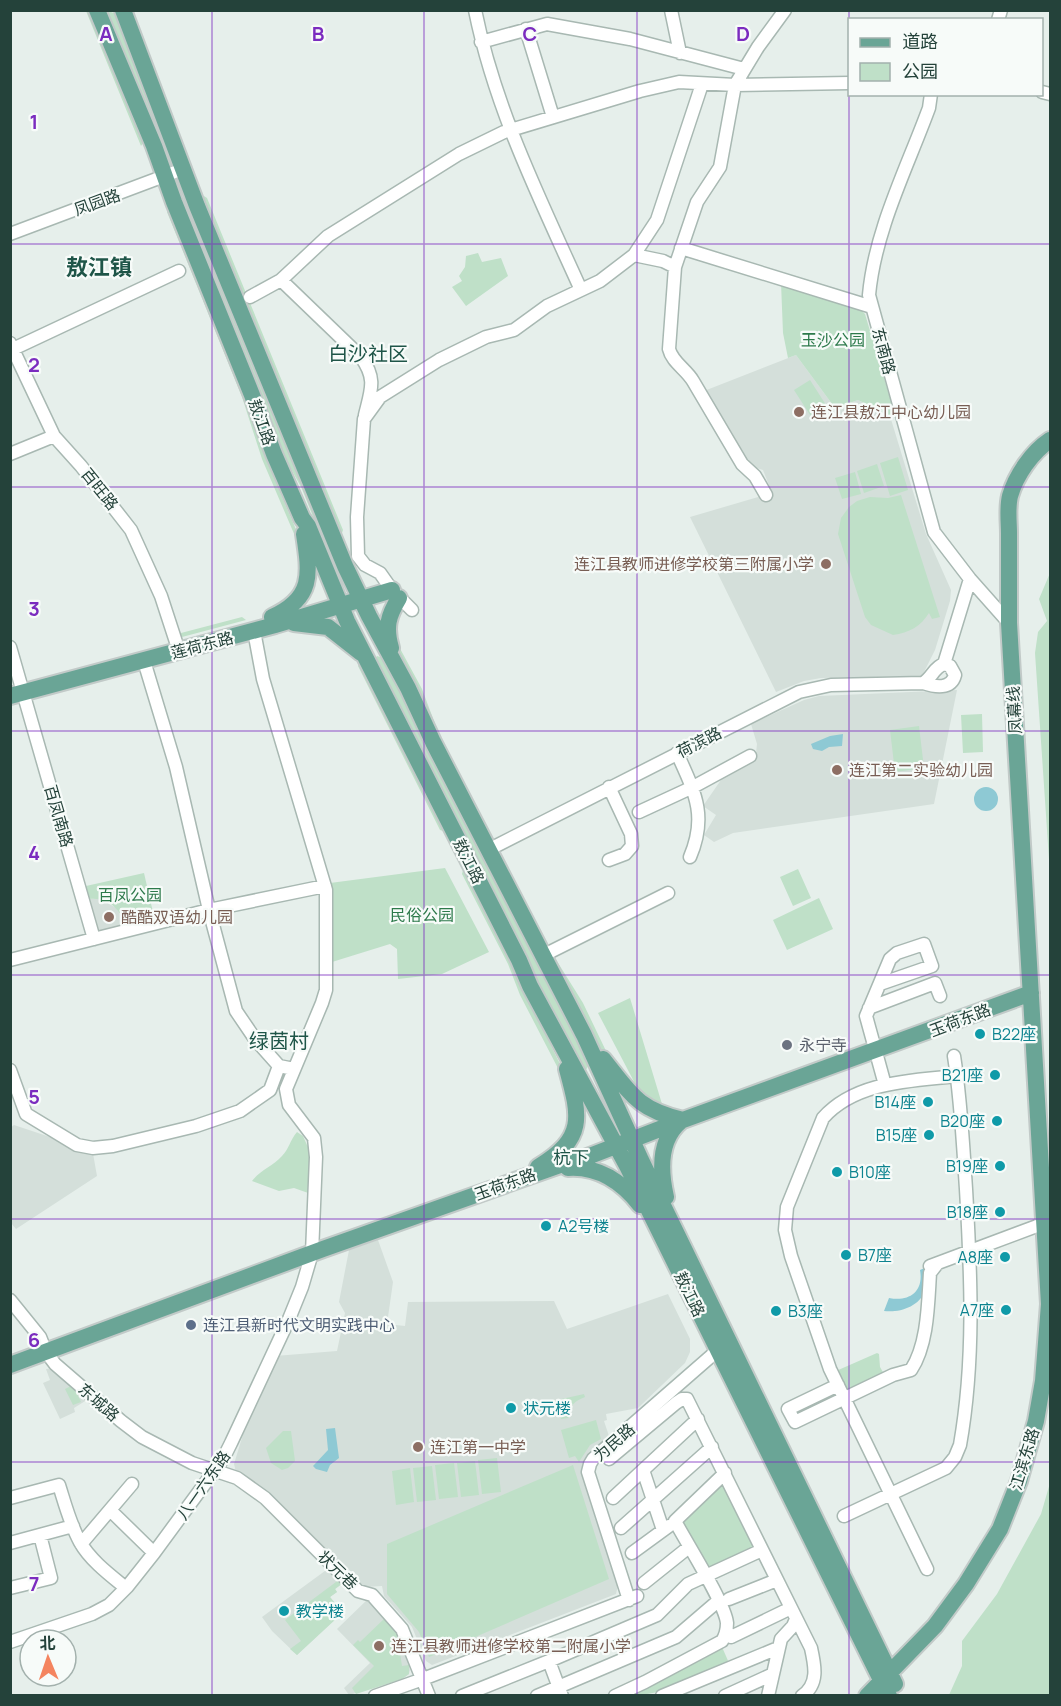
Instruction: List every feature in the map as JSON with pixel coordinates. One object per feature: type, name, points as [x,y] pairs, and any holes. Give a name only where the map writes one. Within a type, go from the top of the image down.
[{"type":"main road","name":"敖江路","points":[[97,10],[148,133],[274,454],[364,655],[561,1046],[616,1146],[667,1230],[771,1425],[891,1687]]},
{"type":"main road","name":"敖江路","points":[[125,11],[197,206],[359,596],[542,956],[585,1035],[632,1140],[718,1350],[891,1687]]},
{"type":"main road","points":[[148,133],[167,126]]},
{"type":"main road","points":[[178,214],[197,206]]},
{"type":"main road","name":"凤幕线","points":[[1031,993],[1009,623],[1009,499],[1021,470],[1047,442]]},
{"type":"main road","points":[[273,621],[295,604],[306,585],[309,564],[302,518]]},
{"type":"main road","points":[[393,591],[388,628],[396,666]]},
{"type":"main road","name":"莲荷东路","points":[[17,690],[176,642],[273,621],[359,596],[393,591]]},
{"type":"main road","points":[[273,621],[328,627],[364,655],[385,646]]},
{"type":"main road","name":"莲荷东路","points":[[17,690],[144,661],[254,631],[273,621]]},
{"type":"main road","name":"玉荷东路","points":[[581,1164],[616,1146],[683,1120],[1031,993]]},
{"type":"main road","name":"江滨东路","points":[[867,1695],[891,1687],[966,1584],[1000,1529],[1019,1481],[1036,1421],[1047,1344],[1049,1304],[1031,993]]},
{"type":"main road","points":[[585,1035],[635,1099],[652,1110],[683,1120],[671,1132],[665,1143],[662,1180],[667,1230]]},
{"type":"main road","points":[[517,1180],[548,1161],[565,1145],[576,1128],[576,1102],[561,1046]]},
{"type":"main road","points":[[578,1075],[590,1082],[597,1080],[600,1074],[599,1067]]},
{"type":"main road","points":[[517,1180],[581,1164],[620,1184],[667,1230]]},
{"type":"main road","name":"玉荷东路","points":[[10,1365],[517,1180]]},
{"type":"street","points":[[475,10],[481,42],[510,130],[581,290]]},
{"type":"street","points":[[671,10],[680,53]]},
{"type":"street","points":[[766,495],[755,476],[742,464],[691,376],[669,353],[675,267],[697,202],[720,167],[735,86],[744,69],[785,10]]},
{"type":"street","points":[[481,42],[547,24],[630,39],[744,69]]},
{"type":"street","points":[[526,29],[553,117]]},
{"type":"street","points":[[250,297],[281,280],[328,236],[459,154],[510,130],[679,82],[735,86],[848,82]]},
{"type":"street","points":[[364,419],[380,397],[439,360],[486,337],[514,330],[547,306],[600,281],[634,255],[657,220],[702,84]]},
{"type":"street","name":"东南路","points":[[931,96],[929,108],[892,204],[869,295],[933,528],[970,579],[1009,623]]},
{"type":"street","name":"凤园路","points":[[10,234],[183,169]]},
{"type":"street","points":[[681,248],[872,307]]},
{"type":"street","points":[[634,255],[663,261],[675,267]]},
{"type":"street","points":[[12,346],[179,271]]},
{"type":"street","points":[[281,280],[361,357],[370,369],[372,384],[364,419],[357,517],[358,556],[365,565],[380,573],[393,591],[412,610]]},
{"type":"street","name":"百旺路","points":[[12,346],[54,436],[95,483],[131,530],[160,596],[176,642]]},
{"type":"street","points":[[10,454],[54,436]]},
{"type":"street","name":"荷滨路","points":[[488,850],[806,689],[831,685],[923,683],[932,686],[951,684],[954,672],[950,666],[944,664],[970,579]]},
{"type":"street","points":[[144,661],[176,767],[209,910],[236,1011],[255,1039],[279,1066],[294,1069],[326,990],[324,956],[326,890],[263,679],[254,631]]},
{"type":"street","name":"百凤南路","points":[[10,647],[17,690],[94,939]]},
{"type":"street","points":[[923,683],[931,677],[937,667],[944,664]]},
{"type":"street","points":[[677,753],[693,787],[700,817],[699,831],[690,857]]},
{"type":"street","points":[[639,812],[693,787],[750,756]]},
{"type":"street","points":[[609,787],[631,834],[632,846],[625,854],[609,860]]},
{"type":"street","points":[[10,960],[209,910],[325,886]]},
{"type":"street","points":[[542,956],[668,893]]},
{"type":"street","points":[[880,984],[932,966],[924,944],[897,953],[890,959],[866,1016],[885,1085]]},
{"type":"street","points":[[895,979],[902,996]]},
{"type":"street","points":[[869,1008],[935,983],[940,996]]},
{"type":"street","points":[[844,1515],[946,1468],[955,1457],[960,1445],[972,1329],[954,1056]]},
{"type":"street","points":[[10,1070],[26,1114],[77,1145],[93,1148],[112,1146],[196,1126],[240,1111],[270,1089],[279,1066]]},
{"type":"street","name":"八一六东路","points":[[10,1642],[92,1614],[109,1605],[154,1553],[223,1459],[289,1319],[312,1253],[316,1156],[314,1138],[293,1114],[286,1096],[286,1089],[294,1069]]},
{"type":"street","points":[[927,1569],[822,1349],[791,1256],[785,1230],[787,1207],[823,1118],[833,1107],[844,1100],[885,1085],[928,1085],[957,1076]]},
{"type":"street","points":[[962,1221],[967,1246]]},
{"type":"street","points":[[838,1385],[788,1409],[790,1416],[795,1422],[894,1375],[911,1370],[919,1359],[922,1346],[931,1263],[967,1246],[1045,1223]]},
{"type":"street","name":"东城路","points":[[10,1300],[40,1337],[46,1352],[56,1364],[135,1432],[197,1465],[215,1470]]},
{"type":"street","name":"为民路","points":[[375,1695],[423,1679],[633,1598],[588,1472],[589,1467],[593,1459],[718,1350]]},
{"type":"street","points":[[609,1459],[682,1399],[687,1400],[811,1648],[815,1664],[815,1679],[807,1692],[802,1695]]},
{"type":"street","points":[[771,1425],[790,1416]]},
{"type":"street","points":[[613,1498],[698,1419]]},
{"type":"street","points":[[621,1528],[712,1447]]},
{"type":"street","points":[[223,1459],[231,1474]]},
{"type":"street","name":"状元巷","points":[[215,1470],[231,1474],[265,1498],[358,1591],[374,1597],[402,1629],[429,1695]]},
{"type":"street","points":[[643,1470],[663,1530]]},
{"type":"street","points":[[632,1553],[675,1521],[725,1473]]},
{"type":"street","points":[[81,1544],[132,1484]]},
{"type":"street","points":[[10,1498],[59,1485],[81,1544],[102,1568],[126,1588]]},
{"type":"street","points":[[110,1510],[154,1553]]},
{"type":"street","points":[[615,1695],[645,1682],[722,1641],[726,1634],[727,1620],[724,1600],[705,1575],[675,1521]]},
{"type":"street","points":[[10,1543],[73,1526]]},
{"type":"street","points":[[10,1588],[51,1578],[40,1535]]},
{"type":"street","points":[[644,1583],[689,1547]]},
{"type":"street","points":[[462,1695],[657,1615],[688,1584],[762,1550]]},
{"type":"street","points":[[537,1695],[561,1691],[676,1637],[724,1600],[777,1580]]},
{"type":"street","points":[[731,1637],[793,1613]]},
{"type":"street","points":[[768,1695],[778,1648],[781,1639],[793,1626],[793,1613]]},
{"type":"street","points":[[662,1695],[778,1648]]},
{"type":"street","points":[[549,1661],[561,1691]]},
{"type":"street","points":[[725,1695],[771,1676]]},
{"type":"street","points":[[495,1682],[500,1695]]},
{"type":"shaded area","name":"连江县教师进修学校第三附属小学","points":[[796,355],[835,408],[858,400],[890,416],[926,534],[951,590],[950,601],[935,650],[922,676],[821,678],[804,681],[776,692],[690,517],[772,493],[763,470],[747,465],[704,391]]},
{"type":"shaded area","name":"连江第二实验幼儿园","points":[[957,690],[934,804],[733,833],[714,842],[704,835],[716,815],[703,806],[723,777],[756,753],[757,744],[751,724],[804,700],[819,696]]},
{"type":"shaded area","name":"酷酷双语幼儿园","points":[[99,898],[118,909],[127,927],[99,934],[89,899]]},
{"type":"shaded area","points":[[14,1125],[77,1146],[92,1148],[97,1176],[16,1229],[11,1223],[10,1128]]},
{"type":"shaded area","name":"连江第一中学","points":[[378,1240],[393,1282],[387,1324],[405,1326],[408,1302],[554,1301],[567,1329],[668,1294],[690,1339],[690,1352],[685,1363],[638,1408],[606,1414],[607,1420],[604,1421],[609,1436],[588,1453],[582,1466],[618,1585],[616,1594],[432,1665],[426,1661],[412,1627],[384,1596],[382,1586],[365,1587],[357,1584],[236,1472],[234,1464],[248,1418],[275,1356],[337,1351],[345,1313],[339,1302],[349,1250]]},
{"type":"shaded area","points":[[57,1368],[90,1398],[74,1408],[75,1412],[60,1419],[43,1383],[50,1380],[46,1369]]},
{"type":"shaded area","points":[[329,1568],[343,1583],[330,1597],[343,1612],[297,1655],[272,1631],[262,1617]]},
{"type":"shaded area","name":"连江县教师进修学校第二附属小学","points":[[369,1598],[392,1623],[407,1652],[410,1670],[409,1674],[402,1679],[349,1695],[344,1688],[370,1663],[337,1629]]},
{"type":"green space","points":[[86,11],[90,11],[143,143],[141,146]]},
{"type":"green space","points":[[108,11],[114,13],[158,123],[156,124],[152,122],[117,40],[106,13]]},
{"type":"green space","points":[[204,196],[207,198],[343,530],[342,533],[339,533],[203,199]]},
{"type":"green space","points":[[168,209],[247,398],[265,457],[304,548],[301,550],[262,459],[242,397],[167,212]]},
{"type":"green space","points":[[188,215],[192,217],[207,254],[224,286],[332,559],[329,557],[302,489],[283,454]]},
{"type":"green space","points":[[478,253],[482,262],[501,258],[508,276],[466,306],[452,287],[462,281],[459,276],[465,267],[466,256]]},
{"type":"green space","name":"玉沙公园","points":[[781,283],[860,309],[865,314],[895,415],[890,416],[858,400],[835,408],[796,355],[788,358],[783,333]]},
{"type":"green space","points":[[810,380],[828,408],[812,418],[794,390]]},
{"type":"green space","points":[[898,457],[908,490],[890,496],[880,463]]},
{"type":"green space","points":[[877,464],[884,486],[864,493],[857,471]]},
{"type":"green space","points":[[855,472],[861,494],[842,499],[835,478]]},
{"type":"green space","points":[[901,495],[940,617],[932,619],[929,613],[914,628],[893,635],[871,625],[865,617],[838,534],[841,518],[857,501],[870,497],[888,498]]},
{"type":"green space","points":[[1050,573],[1050,874],[1035,653],[1038,632],[1047,621],[1039,599]]},
{"type":"green space","points":[[242,617],[246,620],[179,636],[181,633]]},
{"type":"green space","points":[[397,643],[422,689],[440,737],[489,832],[487,833],[393,645]]},
{"type":"green space","points":[[377,656],[383,658],[589,1064],[586,1070],[580,1065],[375,659]]},
{"type":"green space","points":[[359,663],[363,663],[446,832],[440,830],[358,666]]},
{"type":"green space","points":[[982,714],[983,752],[963,753],[961,715]]},
{"type":"green space","points":[[919,726],[924,768],[895,772],[890,730]]},
{"type":"green space","name":"民俗公园","points":[[445,868],[489,952],[442,974],[398,979],[397,949],[390,944],[332,962],[330,883]]},
{"type":"green space","points":[[798,869],[811,898],[793,906],[780,877]]},
{"type":"green space","points":[[463,870],[514,963],[522,987],[565,1074],[562,1076],[520,995],[508,964],[462,874]]},
{"type":"green space","name":"百凤公园","points":[[144,873],[155,921],[127,927],[121,915],[108,902],[89,899],[86,886]]},
{"type":"green space","points":[[819,898],[833,929],[787,950],[773,920]]},
{"type":"green space","points":[[552,958],[555,958],[583,1003],[607,1053],[604,1055],[552,961]]},
{"type":"green space","points":[[630,998],[662,1104],[640,1093],[598,1013]]},
{"type":"green space","points":[[297,1132],[303,1136],[311,1148],[311,1194],[294,1188],[279,1191],[252,1181],[282,1156]]},
{"type":"green space","points":[[877,1353],[884,1374],[848,1394],[836,1371]]},
{"type":"green space","points":[[73,1385],[81,1402],[73,1405],[65,1389]]},
{"type":"green space","points":[[584,1394],[585,1397],[571,1407],[569,1418],[561,1419],[557,1400]]},
{"type":"green space","points":[[596,1420],[601,1439],[590,1445],[579,1462],[575,1456],[569,1458],[561,1430]]},
{"type":"green space","points":[[283,1431],[291,1431],[295,1461],[282,1470],[271,1463],[266,1448]]},
{"type":"green space","points":[[497,1458],[501,1492],[482,1494],[478,1460]]},
{"type":"green space","points":[[475,1461],[479,1495],[461,1497],[457,1463]]},
{"type":"green space","points":[[454,1463],[458,1497],[439,1499],[435,1465]]},
{"type":"green space","points":[[573,1465],[609,1579],[429,1657],[419,1632],[387,1594],[387,1544]]},
{"type":"green space","points":[[432,1466],[436,1500],[417,1502],[413,1468]]},
{"type":"green space","points":[[410,1468],[414,1502],[396,1505],[392,1471]]},
{"type":"green space","points":[[722,1479],[758,1550],[707,1572],[679,1520]]},
{"type":"green space","points":[[1050,1483],[1050,1695],[949,1695],[962,1666],[962,1641],[997,1594],[1041,1514]]},
{"type":"green space","points":[[340,1579],[343,1583],[330,1597],[338,1607],[334,1610],[337,1618],[297,1655],[290,1649],[301,1641],[285,1620]]},
{"type":"green space","name":"连江县教师进修学校第二附属小学","points":[[386,1617],[401,1635],[397,1637],[399,1642],[403,1641],[407,1652],[400,1653],[402,1666],[409,1665],[409,1674],[402,1679],[356,1694],[352,1688],[374,1666],[353,1645],[358,1640],[360,1642]]},
{"type":"green space","points":[[722,1647],[729,1663],[667,1689],[626,1696]]},
{"type":"water","points":[[843,734],[842,746],[829,747],[822,751],[813,749],[811,744],[830,736]]},
{"type":"water","points":[[986,787],[994,791],[998,799],[994,807],[986,811],[978,807],[974,799],[978,791]]},
{"type":"water","points":[[927,1267],[926,1288],[922,1297],[908,1308],[884,1311],[889,1298],[909,1297],[917,1290],[921,1278],[920,1270]]},
{"type":"water","points":[[335,1428],[339,1458],[330,1465],[327,1472],[316,1469],[313,1466],[328,1450],[326,1429]]},
{"type":"place","name":"连江县敖江中心幼儿园","points":[[799,412]]},
{"type":"place","name":"连江县教师进修学校第三附属小学","points":[[826,564]]},
{"type":"place","name":"连江第二实验幼儿园","points":[[837,770]]},
{"type":"place","name":"酷酷双语幼儿园","points":[[109,917]]},
{"type":"place","name":"B22座","points":[[980,1034]]},
{"type":"place","name":"永宁寺","points":[[787,1045]]},
{"type":"place","name":"B21座","points":[[995,1075]]},
{"type":"place","name":"B14座","points":[[928,1102]]},
{"type":"place","name":"B20座","points":[[997,1121]]},
{"type":"place","name":"B15座","points":[[929,1135]]},
{"type":"place","name":"B19座","points":[[1000,1166]]},
{"type":"place","name":"B10座","points":[[837,1172]]},
{"type":"place","name":"B18座","points":[[1000,1212]]},
{"type":"place","name":"A2号楼","points":[[546,1226]]},
{"type":"place","name":"B7座","points":[[846,1255]]},
{"type":"place","name":"A8座","points":[[1005,1257]]},
{"type":"place","name":"A7座","points":[[1006,1310]]},
{"type":"place","name":"B3座","points":[[776,1311]]},
{"type":"place","name":"连江县新时代文明实践中心","points":[[191,1325]]},
{"type":"place","name":"状元楼","points":[[511,1408]]},
{"type":"place","name":"连江第一中学","points":[[418,1447]]},
{"type":"place","name":"教学楼","points":[[284,1611]]},
{"type":"place","name":"连江县教师进修学校第二附属小学","points":[[379,1646]]},
{"type":"district","name":"敖江镇","points":[[99,267]]},
{"type":"district","name":"白沙社区","points":[[368,354]]},
{"type":"district","name":"绿茵村","points":[[279,1041]]},
{"type":"district","name":"杭下","points":[[571,1158]]}]
